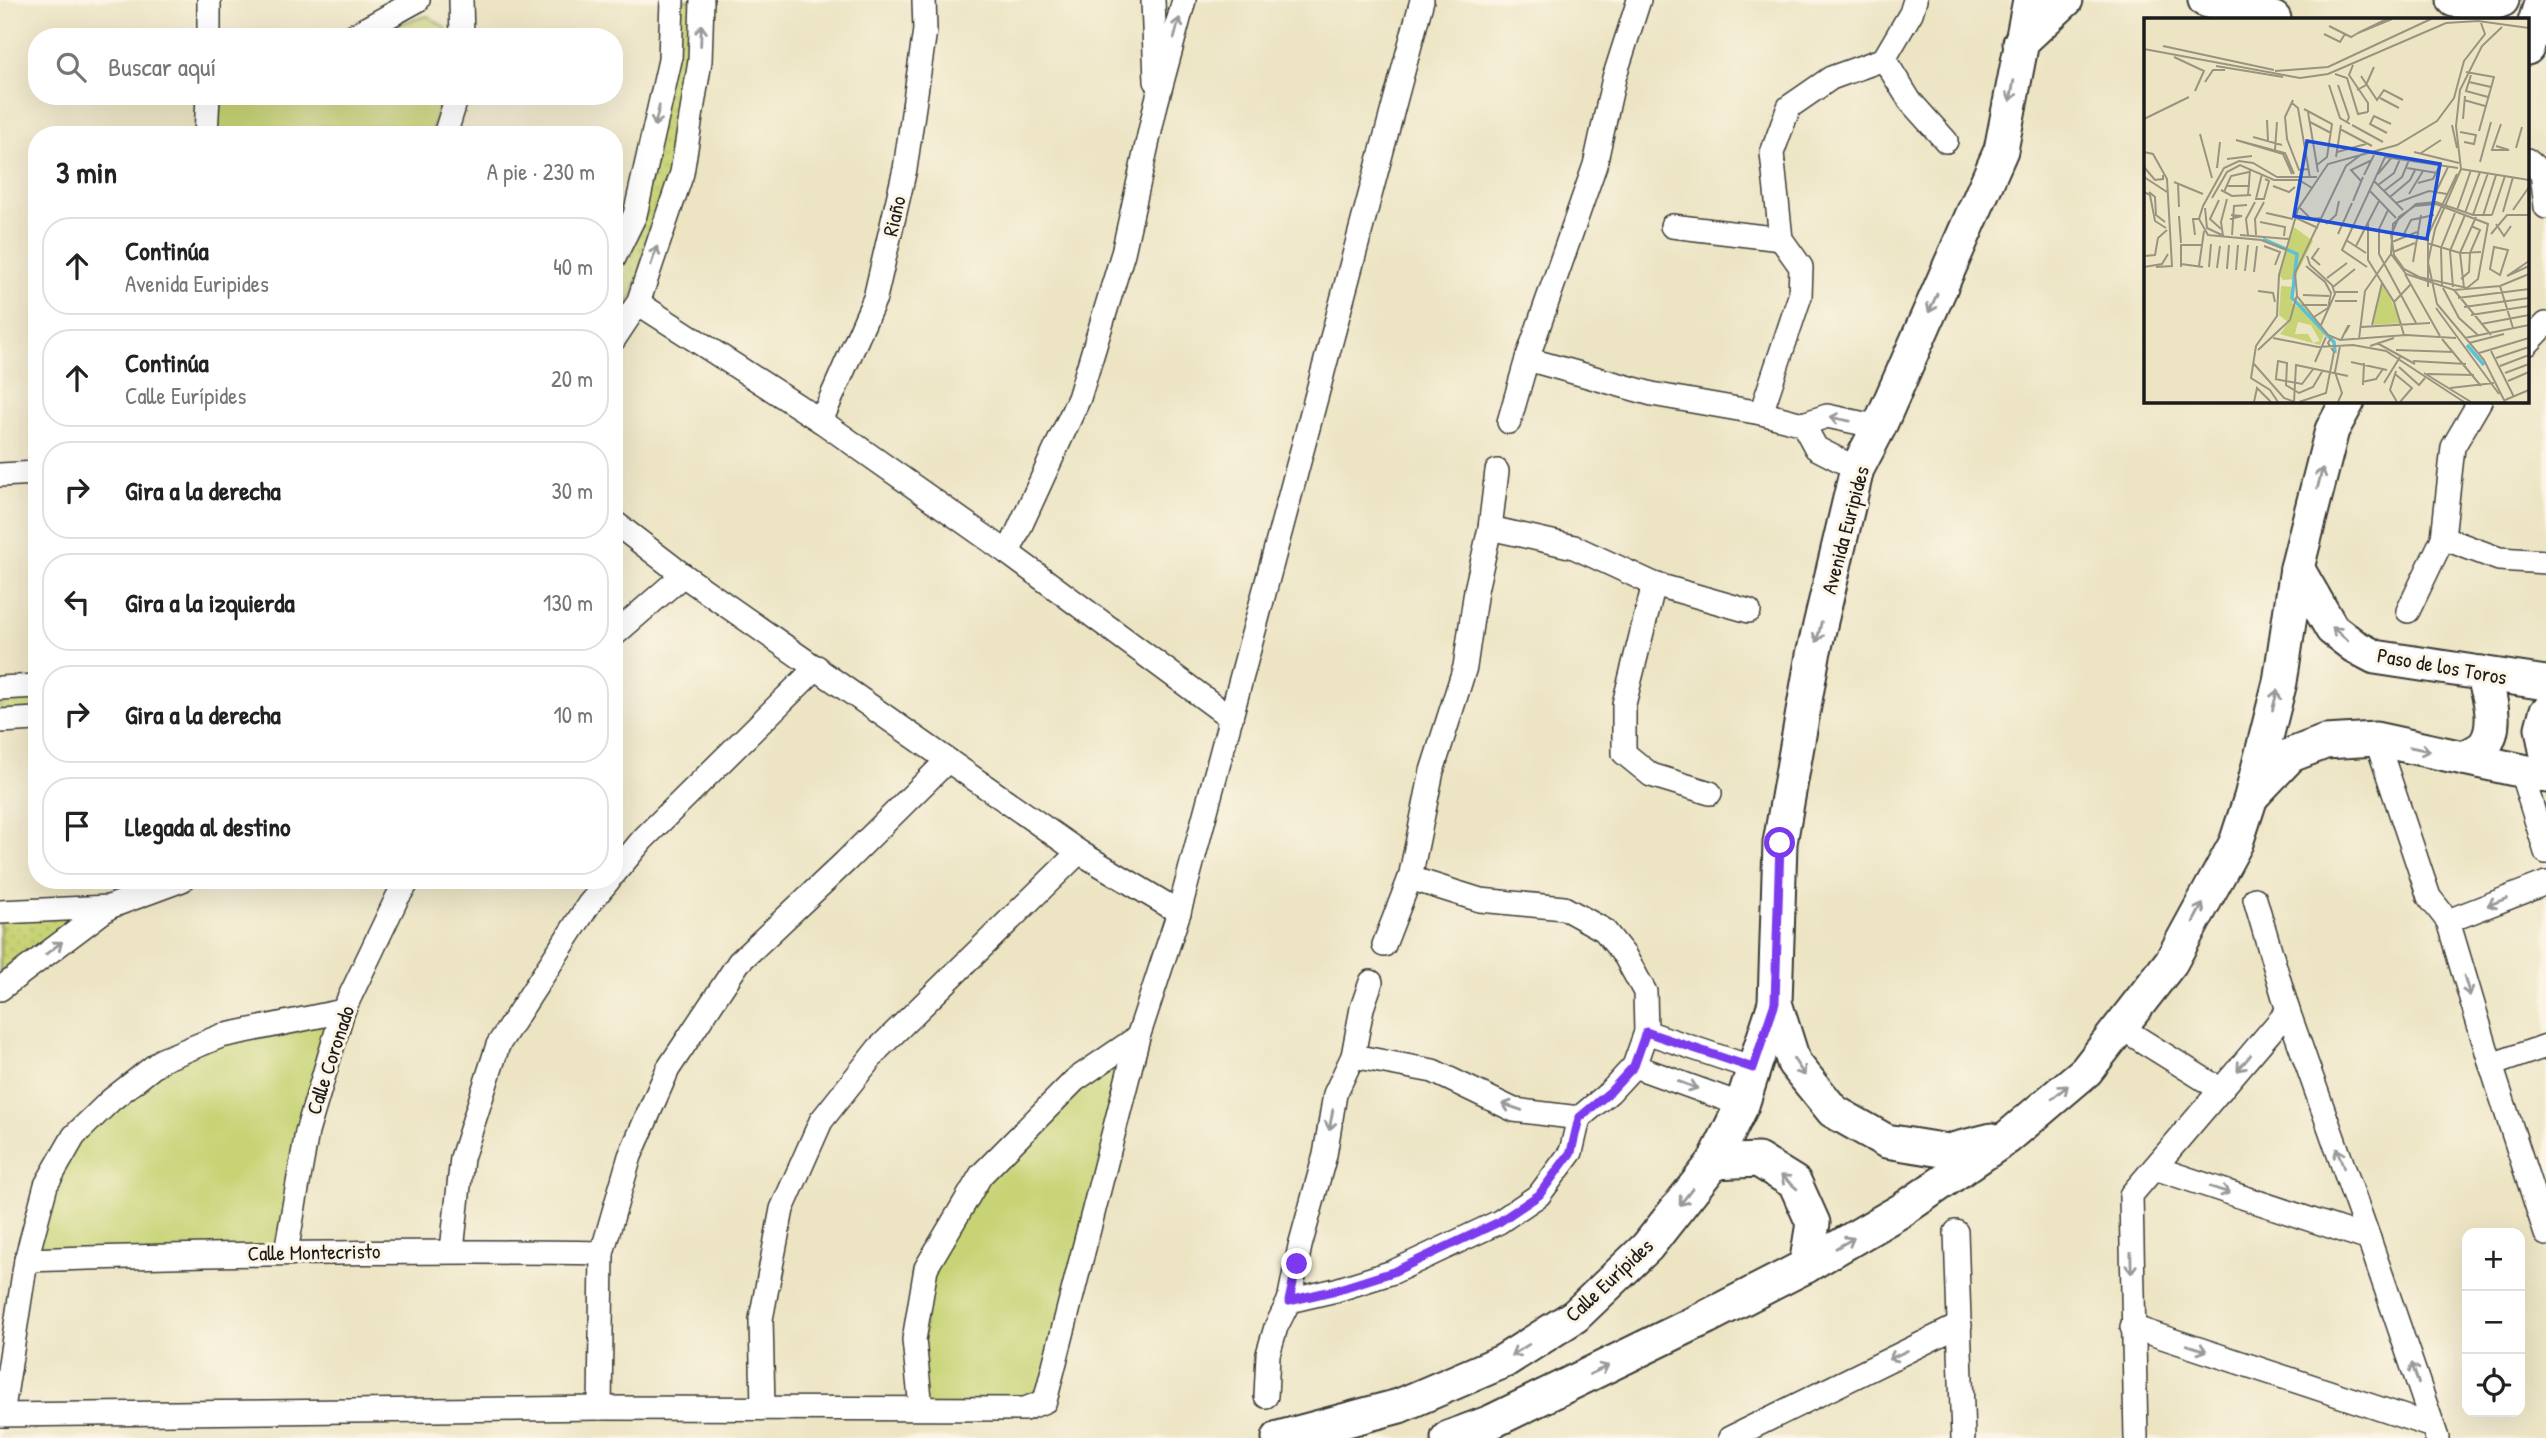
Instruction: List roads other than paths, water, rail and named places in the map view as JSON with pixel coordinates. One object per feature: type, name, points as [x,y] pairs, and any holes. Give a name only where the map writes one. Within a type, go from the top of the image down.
[{"type":"street","points":[[209,0],[209,28]]},
{"type":"street","points":[[367,28],[418,0]]},
{"type":"street","points":[[461,0],[462,28]]},
{"type":"street","points":[[623,240],[635,215],[670,60],[672,0]]},
{"type":"street","points":[[623,326],[638,303],[682,173],[700,61],[702,0]]},
{"type":"street","name":"Riaño","points":[[821,421],[875,299],[905,169],[925,30],[924,0]]},
{"type":"street","points":[[1153,0],[1156,104]]},
{"type":"street","points":[[1008,553],[1079,398],[1123,253],[1156,104],[1184,0]]},
{"type":"street","points":[[344,1011],[221,1036],[162,1060],[111,1100],[75,1136],[46,1185],[26,1260],[1,1415],[764,1407],[1025,1409],[1045,1401],[1138,1037],[1180,912],[1422,0]]},
{"type":"street","points":[[1509,422],[1527,359],[1595,165],[1614,78],[1639,0]]},
{"type":"street","points":[[1761,413],[1800,296],[1801,267],[1781,239],[1772,153],[1790,107],[1830,78],[1884,59],[1911,13],[1915,0]]},
{"type":"street","name":"Avenida Euripides","points":[[1775,1003],[1780,843],[1813,655],[1857,469],[1879,426],[2001,150],[2030,0]]},
{"type":"street","points":[[2020,43],[2066,0]]},
{"type":"street","points":[[2205,0],[2270,18]]},
{"type":"street","points":[[2454,0],[2491,4],[2502,0]]},
{"type":"street","points":[[2528,45],[2542,0]]},
{"type":"street","points":[[1884,59],[1910,101],[1946,141]]},
{"type":"street","points":[[206,126],[209,105]]},
{"type":"street","points":[[447,126],[454,105]]},
{"type":"street","points":[[2528,161],[2542,173],[2539,204]]},
{"type":"street","points":[[1672,226],[1781,239]]},
{"type":"street","points":[[638,303],[821,421],[1008,553],[1231,718]]},
{"type":"street","points":[[2528,343],[2546,324]]},
{"type":"street","points":[[1527,359],[1652,394],[1761,413],[1803,424],[1827,416],[1879,426]]},
{"type":"street","points":[[1448,1438],[1503,1416],[1806,1266],[1902,1210],[2008,1137],[2086,1071],[2171,962],[2236,843],[2251,797],[2280,682],[2297,568],[2332,430],[2347,402]]},
{"type":"street","points":[[2408,611],[2443,538],[2453,447],[2479,402]]},
{"type":"street","points":[[1803,424],[1816,448],[1857,469]]},
{"type":"street","points":[[1384,945],[1410,878],[1432,771],[1465,667],[1476,590],[1490,528],[1497,471]]},
{"type":"street","points":[[0,475],[28,473]]},
{"type":"street","points":[[1490,528],[1574,547],[1654,584],[1749,611]]},
{"type":"street","points":[[623,529],[683,575],[1079,852],[1180,912]]},
{"type":"street","points":[[2443,538],[2500,559],[2546,562]]},
{"type":"street","name":"Paso de los Toros","points":[[2297,568],[2332,629],[2354,646],[2375,657],[2546,683]]},
{"type":"street","points":[[623,627],[683,575]]},
{"type":"street","points":[[1654,584],[1624,705],[1625,753],[1651,775],[1710,793]]},
{"type":"street","points":[[623,863],[643,839],[817,667]]},
{"type":"street","points":[[2464,758],[2483,747],[2490,734],[2489,692],[2482,673]]},
{"type":"street","points":[[0,688],[28,686]]},
{"type":"street","points":[[2546,713],[2538,766],[2546,852]]},
{"type":"street","points":[[0,721],[28,719]]},
{"type":"street","points":[[2251,797],[2291,755],[2325,742],[2376,739],[2464,758],[2538,766]]},
{"type":"street","points":[[2376,739],[2429,897],[2448,920],[2491,1065],[2546,1234]]},
{"type":"street","points":[[600,1408],[602,1253],[630,1156],[668,1069],[739,962],[948,760]]},
{"type":"street","points":[[764,1407],[761,1319],[782,1209],[821,1121],[878,1049],[1079,852]]},
{"type":"street","points":[[1289,1301],[1393,1272],[1499,1222],[1539,1195],[1571,1152],[1579,1118],[1610,1092],[1634,1066],[1646,1032],[1644,992],[1625,956],[1604,930],[1564,908],[1480,900],[1410,878]]},
{"type":"street","points":[[2448,920],[2546,883]]},
{"type":"street","points":[[0,912],[109,906],[156,889]]},
{"type":"street","name":"Calle Coronado","points":[[286,1252],[307,1132],[344,1011],[398,889]]},
{"type":"street","points":[[452,1251],[462,1157],[498,1045],[589,904],[602,889]]},
{"type":"street","points":[[2255,899],[2288,1011],[2434,1432]]},
{"type":"street","points":[[0,989],[109,906]]},
{"type":"street","points":[[1266,1396],[1268,1354],[1276,1327],[1289,1301],[1300,1246],[1325,1156],[1335,1094],[1353,1056],[1362,1008],[1371,982]]},
{"type":"street","points":[[1775,1003],[1794,1063],[1833,1111],[1886,1142],[1948,1151],[2008,1137]]},
{"type":"street","name":"Calle Eurípides","points":[[1279,1438],[1399,1406],[1504,1361],[1575,1316],[1647,1247],[1714,1162],[1742,1105],[1775,1003]]},
{"type":"street","points":[[2136,1438],[2131,1195],[2288,1011]]},
{"type":"street","points":[[2120,1027],[2221,1090]]},
{"type":"street","points":[[1646,1032],[1753,1068]]},
{"type":"street","points":[[921,1408],[914,1340],[926,1268],[981,1175],[1075,1080],[1138,1037]]},
{"type":"street","points":[[2491,1065],[2546,1046]]},
{"type":"street","points":[[1353,1056],[1433,1070],[1514,1110],[1579,1118]]},
{"type":"street","points":[[1634,1066],[1742,1105]]},
{"type":"street","points":[[1714,1162],[1758,1160],[1795,1183],[1813,1223],[1806,1266]]},
{"type":"street","points":[[2155,1168],[2369,1239]]},
{"type":"street","points":[[1956,1232],[1963,1438]]},
{"type":"street","name":"Calle Montecristo","points":[[26,1260],[286,1252],[602,1253]]},
{"type":"street","points":[[1730,1438],[1772,1428],[1960,1325]]},
{"type":"street","points":[[2132,1327],[2434,1432]]}]
